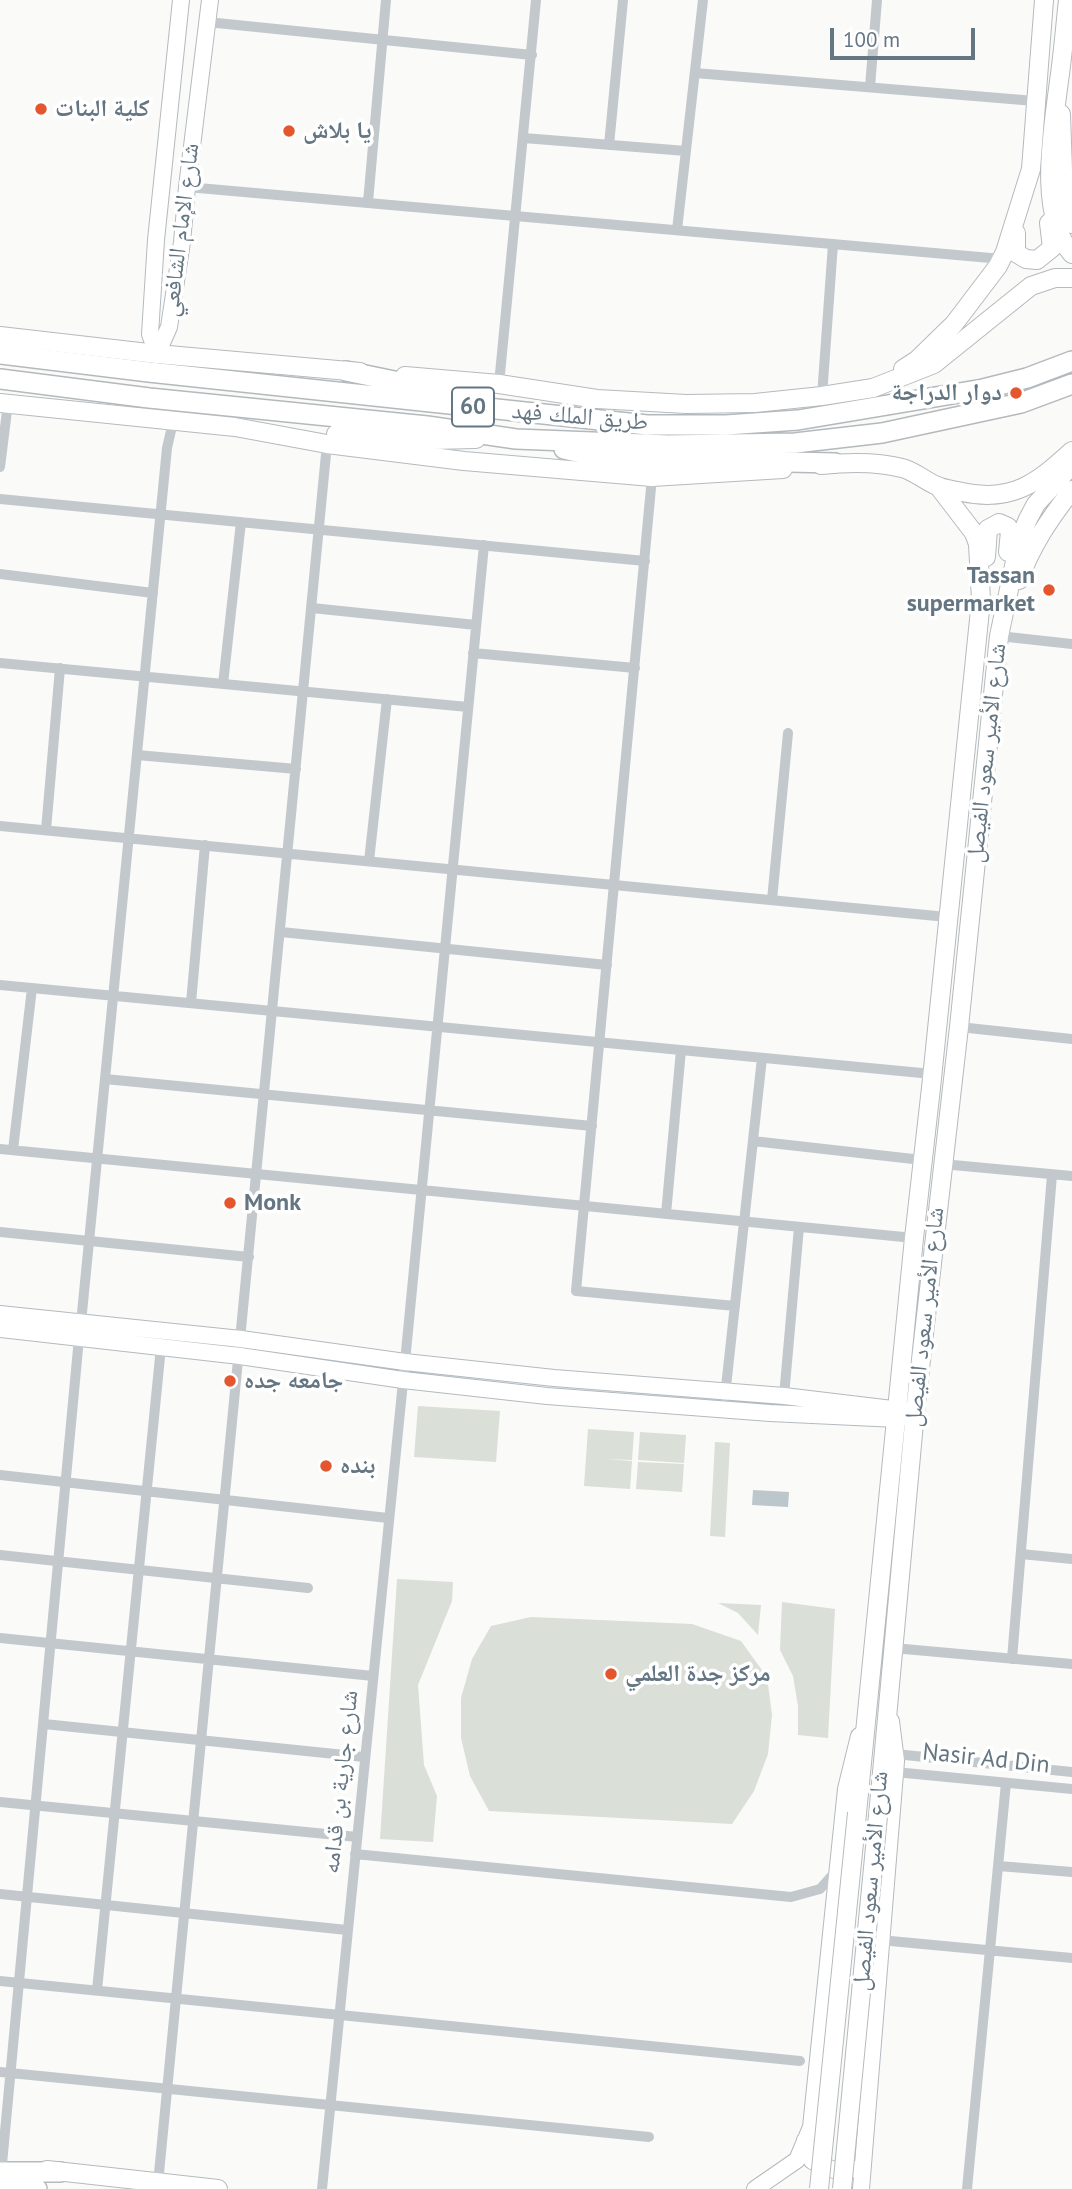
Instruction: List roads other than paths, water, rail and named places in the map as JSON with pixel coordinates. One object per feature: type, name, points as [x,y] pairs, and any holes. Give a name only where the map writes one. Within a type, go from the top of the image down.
[{"type":"highway","name":"طريق الملك فهد","points":[[0,354],[647,425],[726,425],[798,420],[983,389],[1027,378],[1072,361]]},
{"type":"highway","points":[[346,370],[580,419]]},
{"type":"highway","name":"طريق الملك فهد","points":[[0,379],[149,398],[427,426],[516,439],[668,446],[795,443],[882,433],[1021,403],[1072,384]]},
{"type":"highway","points":[[516,439],[603,458],[835,463]]},
{"type":"highway","points":[[1,2167],[60,2172]]},
{"type":"highway","points":[[0,2185],[37,2189]]},
{"type":"main road","points":[[1044,0],[1031,169],[1014,241],[1016,253],[1027,259],[1037,260],[1052,248],[1044,206],[1049,147],[1069,12]]},
{"type":"main road","points":[[1059,79],[1064,199],[1072,224]]},
{"type":"main road","points":[[1049,147],[1053,217],[1065,246],[1072,254]]},
{"type":"main road","points":[[873,388],[917,360],[954,324],[1002,258],[1031,169]]},
{"type":"main road","points":[[0,336],[157,354],[499,384],[597,399],[685,404],[755,403],[873,388],[934,364],[1031,286],[1055,278],[1072,278]]},
{"type":"main road","points":[[4,403],[235,427],[432,440],[516,439]]},
{"type":"main road","points":[[235,427],[327,444],[464,461],[652,477],[872,462],[905,468],[938,486],[974,495],[996,496],[1022,490],[1045,476],[1072,451]]},
{"type":"main road","name":"شارع الأمير سعود الفيصل","points":[[819,2189],[867,1699],[903,1413],[942,1164],[959,1027],[999,636],[1020,538],[1028,519],[1036,504],[1072,465]]},
{"type":"main road","name":"شارع الأمير سعود الفيصل","points":[[842,2189],[893,1648],[914,1238],[981,600],[975,533],[938,486]]},
{"type":"main road","points":[[999,636],[1035,544],[1049,519],[1072,490]]},
{"type":"main road","points":[[981,600],[988,528],[999,523],[1010,531],[999,636]]},
{"type":"main road","points":[[60,2172],[218,2189]]},
{"type":"street","name":"شارع الإمام الشافعي","points":[[157,354],[150,334],[156,240],[181,0]]},
{"type":"street","name":"شارع الإمام الشافعي","points":[[157,354],[169,327],[182,242],[209,0]]},
{"type":"street","points":[[368,202],[386,0]]},
{"type":"street","points":[[499,384],[536,0]]},
{"type":"street","points":[[609,145],[623,0]]},
{"type":"street","points":[[677,230],[704,0]]},
{"type":"street","points":[[870,88],[877,0]]},
{"type":"street","points":[[207,22],[532,55]]},
{"type":"street","points":[[695,73],[1035,101]]},
{"type":"street","points":[[524,138],[686,151]]},
{"type":"street","points":[[187,187],[1002,258]]},
{"type":"street","points":[[156,240],[182,242]]},
{"type":"street","points":[[822,396],[833,244]]},
{"type":"street","points":[[0,467],[4,403]]},
{"type":"street","points":[[1,2167],[6,2072],[20,1983],[80,1330],[167,448],[173,422]]},
{"type":"street","points":[[158,2183],[327,444]]},
{"type":"street","points":[[652,477],[576,1291],[735,1306]]},
{"type":"street","points":[[0,499],[645,561]]},
{"type":"street","points":[[223,684],[241,522]]},
{"type":"street","name":"شارع جارية بن قدامه","points":[[322,2189],[484,545]]},
{"type":"street","points":[[0,574],[153,593]]},
{"type":"street","points":[[312,608],[476,625]]},
{"type":"street","points":[[999,636],[1072,644]]},
{"type":"street","points":[[473,653],[635,668]]},
{"type":"street","points":[[0,663],[468,707]]},
{"type":"street","points":[[46,830],[60,668]]},
{"type":"street","points":[[369,861],[387,699]]},
{"type":"street","points":[[772,900],[788,733]]},
{"type":"street","points":[[137,755],[296,769]]},
{"type":"street","points":[[0,826],[947,917]]},
{"type":"street","points":[[191,1003],[205,845]]},
{"type":"street","points":[[281,932],[607,965]]},
{"type":"street","points":[[0,985],[932,1074]]},
{"type":"street","points":[[12,1150],[32,988]]},
{"type":"street","points":[[959,1027],[1071,1039],[1072,1025]]},
{"type":"street","points":[[666,1214],[681,1050]]},
{"type":"street","points":[[724,1401],[762,1058]]},
{"type":"street","points":[[105,1079],[592,1126]]},
{"type":"street","points":[[753,1141],[922,1160]]},
{"type":"street","points":[[0,1149],[914,1238]]},
{"type":"street","points":[[942,1164],[1072,1176]]},
{"type":"street","points":[[1012,1659],[1052,1175]]},
{"type":"street","points":[[784,1396],[799,1227]]},
{"type":"street","points":[[0,1233],[249,1257]]},
{"type":"street","points":[[0,1314],[161,1347],[240,1347],[403,1380],[609,1400],[724,1401],[903,1413]]},
{"type":"street","points":[[0,1329],[80,1330],[609,1383],[724,1401],[784,1396],[903,1413]]},
{"type":"street","points":[[97,1990],[161,1347]]},
{"type":"street","points":[[609,1383],[609,1400]]},
{"type":"street","points":[[0,1475],[388,1518]]},
{"type":"street","points":[[1021,1554],[1072,1559]]},
{"type":"street","points":[[0,1555],[308,1588]]},
{"type":"street","points":[[0,1638],[373,1676]]},
{"type":"street","points":[[893,1648],[1072,1664]]},
{"type":"street","points":[[861,2189],[895,1772],[889,1695]]},
{"type":"street","points":[[755,2189],[797,2160],[811,2127],[846,1789],[867,1699]]},
{"type":"street","points":[[44,1724],[364,1757]]},
{"type":"street","name":"Nasir Ad Din","points":[[895,1754],[1072,1772]]},
{"type":"street","name":"Nasir Ad Din","points":[[895,1772],[1072,1789]]},
{"type":"street","points":[[967,2189],[1006,1783]]},
{"type":"street","points":[[0,1802],[356,1837]]},
{"type":"street","points":[[355,1854],[791,1896],[820,1889],[838,1870]]},
{"type":"street","points":[[999,1866],[1072,1872]]},
{"type":"street","points":[[0,1894],[347,1930]]},
{"type":"street","points":[[880,1940],[1072,1958]]},
{"type":"street","points":[[0,1981],[800,2061]]},
{"type":"street","points":[[6,2072],[649,2137]]},
{"type":"street","points":[[805,2140],[812,2161],[834,2170],[855,2171],[862,2156]]},
{"type":"place","name":"كلية البنات","points":[[41,109]]},
{"type":"place","name":"يا بلاش","points":[[289,131]]},
{"type":"place","name":"دوار الدراجة","points":[[1016,393]]},
{"type":"place","name":"Tassan supermarket","points":[[1049,590]]},
{"type":"place","name":"Monk","points":[[230,1203]]},
{"type":"place","name":"جامعه جده","points":[[230,1381]]},
{"type":"place","name":"بنده","points":[[326,1466]]},
{"type":"place","name":"مركز جدة العلمي","points":[[611,1674]]}]
